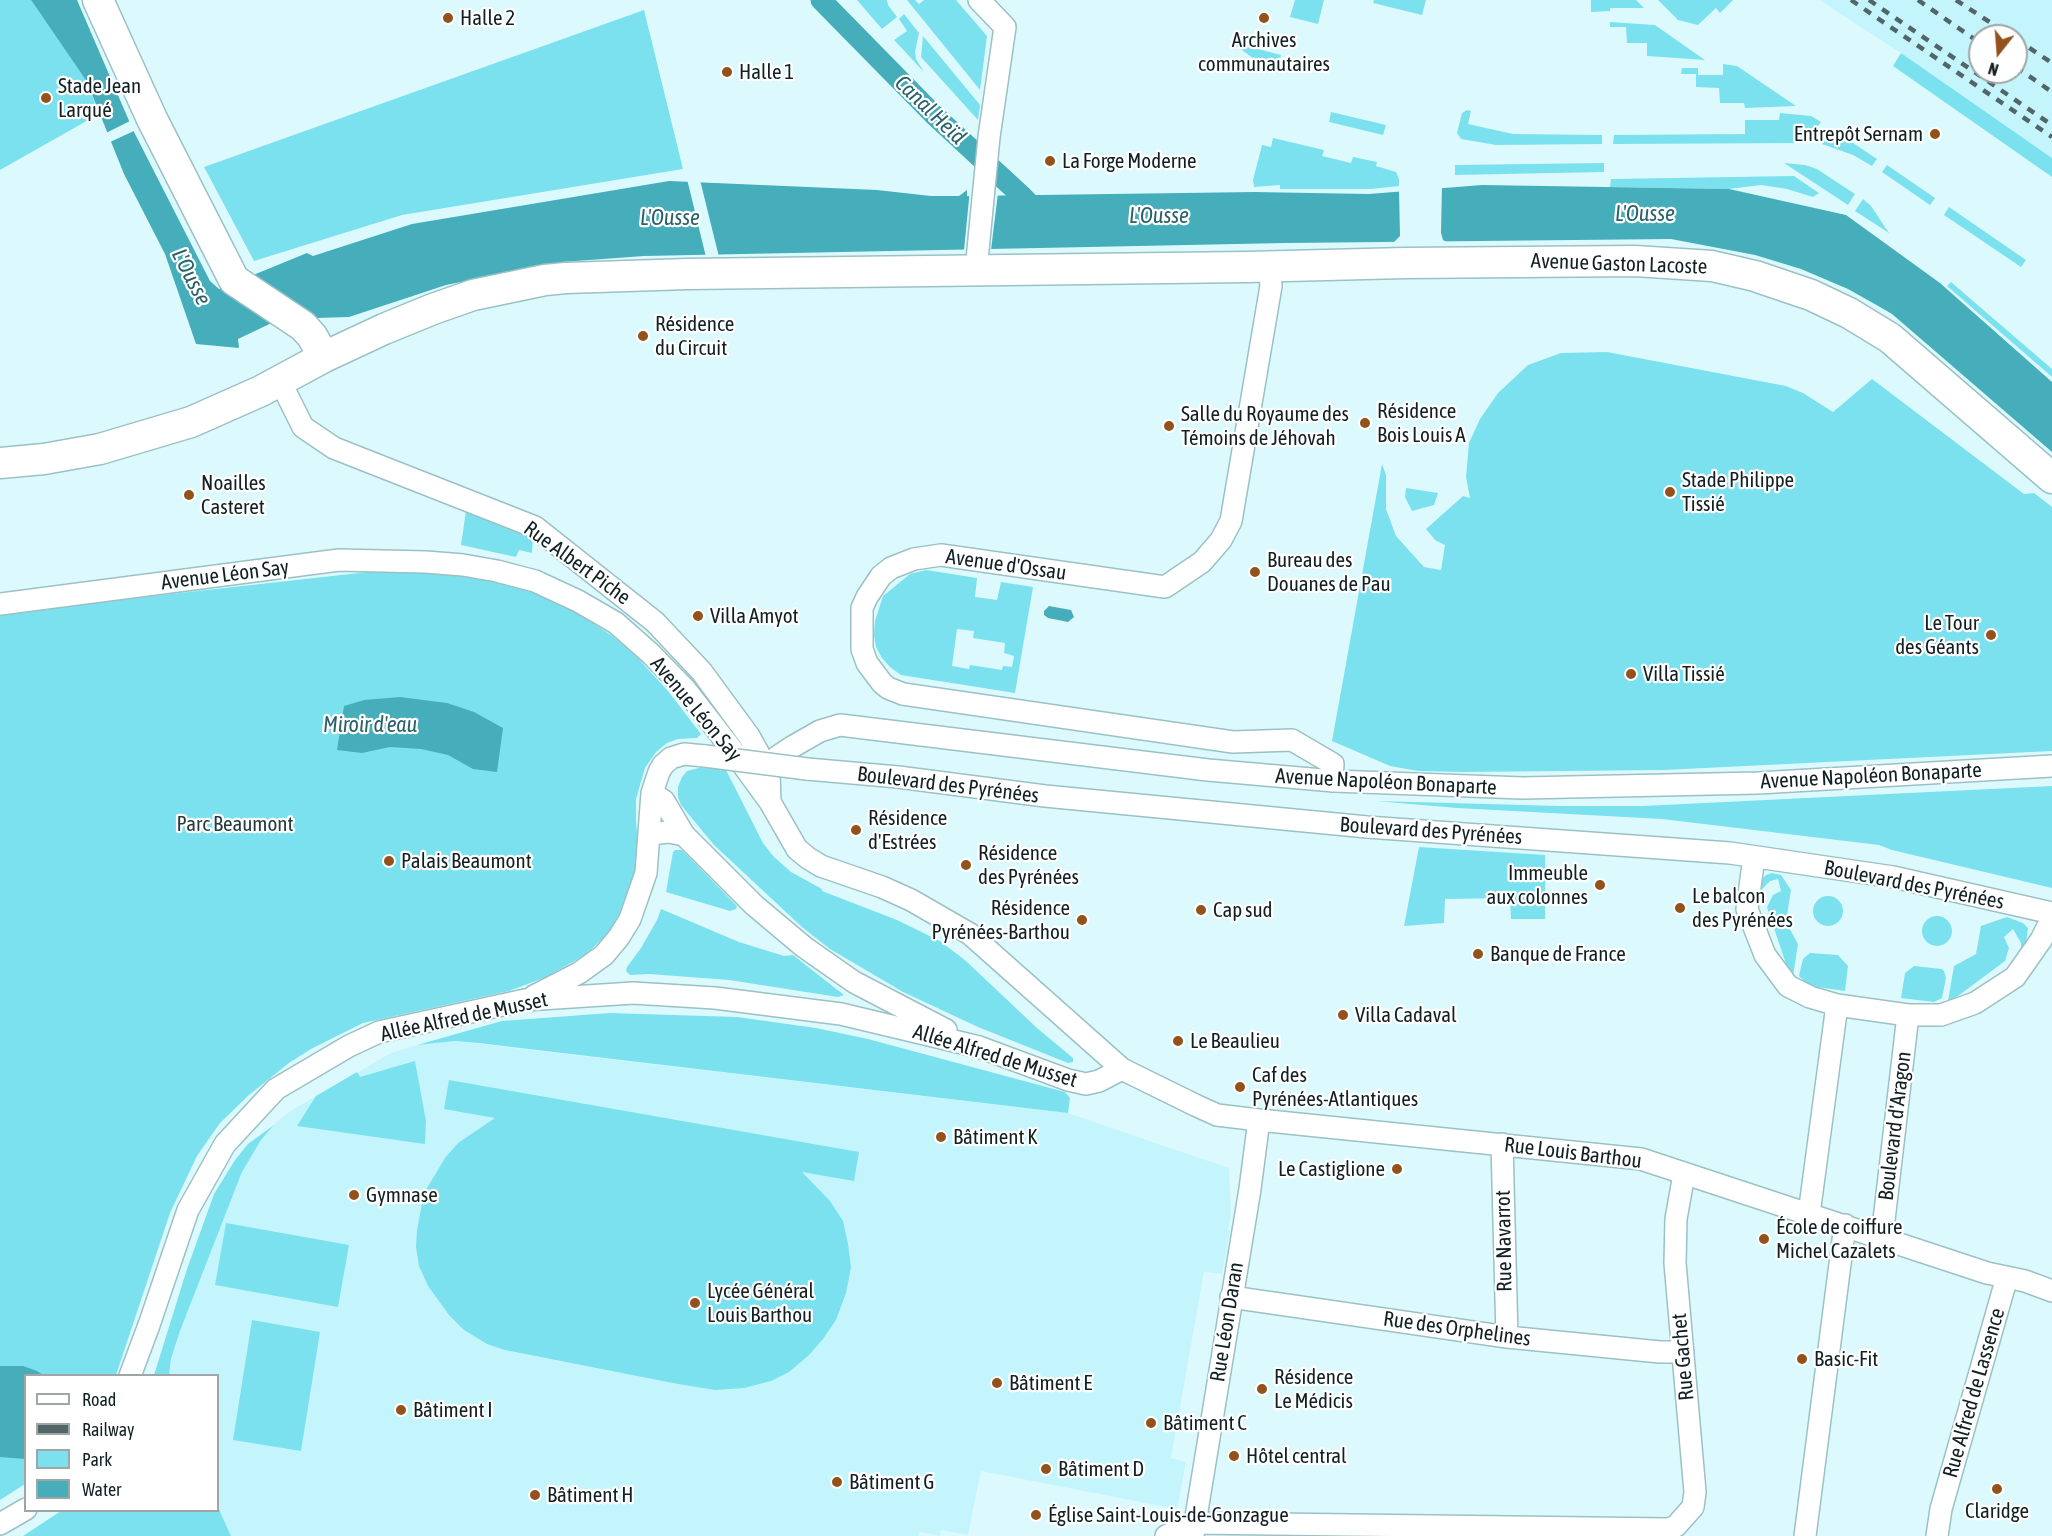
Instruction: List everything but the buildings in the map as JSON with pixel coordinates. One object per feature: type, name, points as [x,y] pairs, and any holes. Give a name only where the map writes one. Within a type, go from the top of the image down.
[{"type":"main road","points":[[0,463],[44,459],[100,449],[191,422],[226,408],[324,357],[312,336],[291,318],[234,280],[152,119],[98,0]]},
{"type":"main road","name":"Avenue Gaston Lacoste","points":[[324,357],[384,329],[473,295],[545,280],[576,277],[976,260],[1269,266],[1405,262],[1635,261],[1712,266],[1780,283],[1811,295],[1849,313],[1890,338],[2052,478]]},
{"type":"street","points":[[976,260],[1005,27],[979,0]]},
{"type":"street","name":"Avenue d'Ossau","points":[[1269,266],[1271,286],[1231,521],[1221,540],[1202,562],[1165,587],[941,555],[914,559],[891,568],[881,576],[867,597],[861,608],[862,650],[867,663],[882,683],[903,694],[1233,742],[1292,740],[1333,764],[1332,781]]},
{"type":"street","name":"Rue Albert Piche","points":[[280,381],[303,427],[334,448],[535,527],[655,622],[702,672],[750,736],[769,772]]},
{"type":"street","name":"Avenue Léon Say","points":[[0,604],[339,560],[463,565],[535,581],[578,601],[616,623],[651,654],[685,689],[770,802],[797,849],[821,866],[882,887],[911,900],[970,934],[1122,1069]]},
{"type":"street","name":"Avenue Napoléon Bonaparte","points":[[769,772],[777,758],[792,747],[820,731],[840,725],[1208,770],[1332,781],[1523,788],[1758,783],[2052,766]]},
{"type":"street","name":"Boulevard des Pyrénées","points":[[652,793],[663,765],[671,758],[684,754],[898,777],[1045,796],[1356,826],[1730,853],[1893,877],[2052,913]]},
{"type":"street","points":[[769,772],[770,802]]},
{"type":"street","points":[[525,1000],[579,973],[604,955],[630,919],[646,873],[652,793]]},
{"type":"street","points":[[652,793],[664,801],[684,835],[754,905],[804,947],[854,982],[979,1047]]},
{"type":"street","points":[[650,834],[669,832],[684,835]]},
{"type":"street","points":[[1754,857],[1747,909],[1765,955],[1788,986],[1837,1005],[1908,1014],[1941,1015],[1974,1003],[2015,977],[2042,940],[2052,918]]},
{"type":"street","points":[[857,1018],[868,989]]},
{"type":"street","name":"Allée Alfred de Musset","points":[[131,1374],[188,1210],[225,1143],[276,1089],[379,1032],[525,1000],[633,993],[710,998],[841,1014],[979,1047],[1068,1080],[1086,1084],[1100,1082],[1122,1069]]},
{"type":"street","points":[[1809,1214],[1837,1005]]},
{"type":"street","name":"Boulevard d'Aragon","points":[[1882,1237],[1908,1014]]},
{"type":"street","name":"Rue Louis Barthou","points":[[1122,1069],[1217,1115],[1641,1159],[1988,1273],[2025,1281],[2052,1291]]},
{"type":"street","name":"Rue Léon Daran","points":[[1193,1529],[1250,1189],[1258,1120]]},
{"type":"street","name":"Rue Navarrot","points":[[1502,1144],[1507,1337]]},
{"type":"street","name":"Rue Gachet","points":[[1669,1533],[1694,1507],[1695,1492],[1675,1263],[1677,1219],[1684,1174]]},
{"type":"street","points":[[1805,1536],[1845,1225]]},
{"type":"street","name":"Rue Alfred de Lassence","points":[[1937,1536],[1941,1509],[2007,1277]]},
{"type":"street","name":"Rue des Orphelines","points":[[1232,1297],[1507,1337],[1660,1352],[1683,1352]]},
{"type":"street","points":[[0,1524],[24,1510]]},
{"type":"street","points":[[1166,1536],[1193,1529],[1669,1533]]},
{"type":"shaded area","points":[[1819,0],[2052,0],[2052,158],[1901,53]]},
{"type":"shaded area","name":"Lycée Général Louis Barthou","points":[[455,1041],[1068,1113],[1229,1168],[1231,1216],[1222,1274],[1204,1272],[1171,1458],[1186,1462],[1177,1509],[981,1471],[968,1535],[941,1530],[940,1536],[920,1532],[919,1536],[231,1536],[219,1509],[219,1374],[169,1374],[180,1331],[242,1172],[261,1140],[276,1122],[292,1110],[391,1053],[417,1045]]},
{"type":"green space","name":"Stade Jean Larqué","points":[[0,0],[31,0],[87,82],[99,114],[0,170]]},
{"type":"green space","points":[[857,0],[887,0],[897,17],[882,29]]},
{"type":"green space","points":[[907,0],[915,0],[919,4],[924,0],[956,0],[987,36],[980,90]]},
{"type":"green space","points":[[1295,0],[1324,0],[1318,24],[1290,17]]},
{"type":"green space","points":[[1374,0],[1426,0],[1422,15],[1373,3]]},
{"type":"green space","points":[[1591,0],[1636,0],[1644,8],[1610,8],[1610,11],[1591,12]]},
{"type":"green space","points":[[1658,0],[1733,0],[1720,13],[1716,8],[1698,25],[1678,20]]},
{"type":"green space","points":[[644,10],[683,169],[402,215],[254,261],[204,167]]},
{"type":"green space","points":[[904,14],[919,33],[915,52],[916,59],[924,72],[894,40],[907,31],[899,19]]},
{"type":"green space","points":[[1610,22],[1655,25],[1705,60],[1647,56],[1647,43],[1627,43],[1626,27],[1610,27]]},
{"type":"green space","points":[[923,36],[980,105],[978,120],[921,57]]},
{"type":"green space","points":[[1231,42],[1281,55],[1278,67],[1272,68],[1257,61]]},
{"type":"green space","points":[[1901,53],[2052,158],[2052,177],[1893,66]]},
{"type":"green space","points":[[1723,64],[1737,66],[1796,106],[1745,108],[1744,103],[1720,103],[1719,88],[1696,87],[1696,74],[1681,74],[1682,68],[1698,68],[1698,75],[1723,75]]},
{"type":"green space","points":[[1467,110],[1471,111],[1468,124],[1513,134],[1602,135],[1602,144],[1496,145],[1461,139],[1457,133],[1462,113]]},
{"type":"green space","points":[[1331,112],[1386,125],[1383,135],[1329,122]]},
{"type":"green space","points":[[1780,113],[1811,116],[1821,122],[1806,143],[1613,144],[1614,135],[1745,134],[1745,120],[1779,120]]},
{"type":"green space","points":[[1832,129],[1877,159],[1872,166],[1853,155],[1822,144]]},
{"type":"green space","points":[[1273,138],[1324,150],[1322,156],[1351,163],[1353,157],[1377,162],[1376,166],[1396,172],[1399,186],[1371,189],[1280,189],[1280,185],[1254,187],[1253,180],[1262,145],[1271,147]]},
{"type":"green space","points":[[1604,163],[1604,172],[1455,175],[1455,165]]},
{"type":"green space","points":[[1784,163],[1817,169],[1855,194],[1848,205]]},
{"type":"green space","points":[[1887,165],[1935,198],[1930,205],[1882,172]]},
{"type":"green space","points":[[1794,176],[1819,193],[1813,197],[1787,189],[1761,185],[1729,189],[1610,187],[1611,179]]},
{"type":"green space","points":[[1863,199],[1871,206],[1889,233],[1855,211]]},
{"type":"green space","points":[[1949,207],[2026,260],[2021,267],[1944,215]]},
{"type":"green space","points":[[1951,282],[2052,369],[2052,377],[1947,286]]},
{"type":"green space","points":[[1607,352],[1786,386],[1803,393],[1833,412],[1872,379],[2024,494],[2034,493],[2052,507],[2052,751],[1664,770],[1463,772],[1418,771],[1390,766],[1332,741],[1382,464],[1386,475],[1386,509],[1396,536],[1424,567],[1441,570],[1445,545],[1435,540],[1426,529],[1463,496],[1470,498],[1466,477],[1469,443],[1480,419],[1498,393],[1528,365],[1561,353]]},
{"type":"green space","points":[[1406,488],[1438,493],[1434,505],[1412,511],[1405,497]]},
{"type":"green space","points":[[466,511],[533,537],[532,553],[519,550],[516,557],[461,545]]},
{"type":"green space","name":"Parc Beaumont","points":[[386,570],[465,574],[539,594],[569,608],[611,635],[634,654],[668,691],[701,734],[697,738],[678,739],[667,743],[656,752],[645,768],[636,799],[639,858],[632,896],[613,929],[585,955],[546,977],[509,991],[363,1023],[311,1049],[289,1063],[249,1095],[220,1123],[197,1156],[170,1213],[116,1374],[24,1374],[24,1485],[0,1500],[0,613]]},
{"type":"green space","points":[[926,570],[977,578],[975,597],[997,600],[1001,582],[1033,587],[1015,693],[901,675],[882,658],[876,647],[874,635],[875,621],[883,596],[910,574]],"holes":[[[957,629],[974,631],[973,638],[1005,643],[1004,653],[1014,656],[1012,667],[1003,666],[1002,670],[970,665],[969,669],[952,666]]]},
{"type":"green space","points":[[707,766],[725,768],[763,843],[774,857],[791,872],[822,891],[897,920],[940,941],[966,961],[1037,1028],[1073,1058],[1073,1062],[1068,1063],[978,1027],[903,992],[830,949],[802,927],[714,845],[681,805],[678,787],[682,777],[687,771]]},
{"type":"green space","points":[[2052,786],[2052,888],[1879,845],[1662,819],[1457,808],[1376,801],[1643,806]]},
{"type":"green space","points":[[1419,847],[1545,855],[1545,919],[1511,919],[1510,898],[1445,899],[1444,923],[1404,926]]},
{"type":"green space","points":[[675,850],[682,850],[737,906],[736,909],[730,911],[666,892]]},
{"type":"green space","points":[[1772,873],[1781,875],[1791,890],[1786,922],[1798,944],[1793,976],[1787,967],[1767,907],[1773,895],[1781,891],[1778,879],[1770,881],[1757,894],[1761,880]]},
{"type":"green space","points":[[1828,896],[1838,901],[1843,911],[1838,921],[1828,926],[1818,921],[1813,911],[1818,901]]},
{"type":"green space","points":[[661,909],[739,942],[784,956],[793,955],[844,995],[838,997],[729,980],[649,974],[630,975],[626,971],[627,967],[641,948]]},
{"type":"green space","points":[[1937,916],[1947,921],[1952,931],[1947,941],[1937,946],[1927,941],[1922,931],[1927,921]]},
{"type":"green space","points":[[2007,917],[2023,923],[2028,928],[2025,951],[2021,951],[2021,943],[2013,929],[2004,937],[2009,948],[2005,961],[1948,1001],[1954,966],[1976,954],[1981,926]]},
{"type":"green space","points":[[1810,953],[1838,955],[1848,966],[1845,991],[1817,987],[1806,983],[1799,976],[1803,959]]},
{"type":"green space","points":[[1914,966],[1944,971],[1946,978],[1942,998],[1934,1002],[1901,998],[1905,973]]},
{"type":"green space","points":[[610,1013],[737,1017],[816,1028],[868,1039],[1065,1092],[1070,1098],[1068,1113],[478,1043],[455,1041],[417,1045],[502,1021]]},
{"type":"green space","points":[[415,1061],[426,1121],[425,1144],[297,1126],[316,1096],[357,1072],[360,1077]]},
{"type":"green space","points":[[449,1080],[859,1152],[854,1181],[802,1172],[830,1201],[843,1221],[851,1267],[846,1293],[836,1320],[809,1355],[789,1372],[771,1381],[744,1388],[715,1390],[505,1350],[487,1344],[464,1330],[449,1315],[428,1286],[419,1266],[416,1247],[417,1230],[424,1193],[445,1158],[458,1143],[495,1118],[444,1109]]},
{"type":"green space","points":[[274,1125],[261,1140],[242,1172],[180,1331],[171,1359],[169,1374],[154,1374],[187,1269],[214,1194],[248,1144]]},
{"type":"green space","points":[[226,1223],[349,1245],[338,1307],[215,1285]]},
{"type":"green space","points":[[252,1320],[320,1332],[301,1451],[233,1440]]},
{"type":"green space","points":[[219,1509],[231,1536],[23,1536],[59,1512],[219,1512]]},
{"type":"water","name":"L'Ousse","points":[[31,0],[77,0],[133,130],[210,281],[219,289],[307,253],[313,256],[412,224],[669,181],[877,190],[931,196],[959,196],[967,190],[967,196],[1254,192],[1369,194],[1482,185],[1729,189],[1846,215],[1940,283],[2052,382],[2052,452],[1892,314],[1848,289],[1801,269],[1755,255],[1671,239],[1286,243],[644,256],[562,262],[446,285],[349,317],[317,318],[299,310],[238,339],[239,348],[196,344],[165,254],[124,174],[87,82]]},
{"type":"water","points":[[1049,606],[1071,610],[1074,617],[1068,622],[1048,618],[1044,615],[1044,611]]},
{"type":"water","name":"Miroir d'eau","points":[[400,697],[447,703],[474,712],[503,728],[497,772],[473,769],[448,755],[421,749],[390,747],[362,753],[337,750],[344,706],[364,700]]},
{"type":"water","points":[[0,1366],[23,1366],[42,1374],[24,1374],[24,1459],[0,1457]]},
{"type":"pier","points":[[132,120],[136,130],[108,143],[104,134]]},
{"type":"pier","points":[[687,179],[700,180],[719,257],[706,257]]},
{"type":"pier","points":[[1442,186],[1441,233],[1443,240],[1450,244],[1391,245],[1400,236],[1399,189]]},
{"type":"pier","points":[[970,189],[970,193],[998,193],[991,250],[964,250]]},
{"type":"waterway","name":"Canal Heïd","points":[[821,0],[934,115],[1041,216]]},
{"type":"railway","points":[[1851,0],[2052,137]]},
{"type":"railway","points":[[1869,0],[2052,125]]},
{"type":"railway","points":[[1918,0],[1968,35]]},
{"type":"railway","points":[[1956,0],[1993,24]]},
{"type":"railway","points":[[2028,47],[2052,63]]},
{"type":"railway","points":[[2028,75],[2052,92]]},
{"type":"place","name":"Halle 2","points":[[448,18]]},
{"type":"place","name":"Archives communautaires","points":[[1264,18]]},
{"type":"place","name":"Halle 1","points":[[727,72]]},
{"type":"place","name":"Stade Jean Larqué","points":[[46,98]]},
{"type":"place","name":"Entrepôt Sernam","points":[[1935,134]]},
{"type":"place","name":"La Forge Moderne","points":[[1050,161]]},
{"type":"place","name":"Résidence du Circuit","points":[[643,336]]},
{"type":"place","name":"Résidence Bois Louis A","points":[[1365,423]]},
{"type":"place","name":"Salle du Royaume des Témoins de Jéhovah","points":[[1169,426]]},
{"type":"place","name":"Stade Philippe Tissié","points":[[1670,492]]},
{"type":"place","name":"Noailles Casteret","points":[[189,495]]},
{"type":"place","name":"Bureau des Douanes de Pau","points":[[1255,572]]},
{"type":"place","name":"Villa Amyot","points":[[698,616]]},
{"type":"place","name":"Le Tour des Géants","points":[[1991,635]]},
{"type":"place","name":"Villa Tissié","points":[[1631,674]]},
{"type":"place","name":"Résidence d'Estrées","points":[[856,830]]},
{"type":"place","name":"Palais Beaumont","points":[[389,861]]},
{"type":"place","name":"Résidence des Pyrénées","points":[[966,865]]},
{"type":"place","name":"Immeuble aux colonnes","points":[[1600,885]]},
{"type":"place","name":"Le balcon des Pyrénées","points":[[1680,908]]},
{"type":"place","name":"Cap sud","points":[[1201,910]]},
{"type":"place","name":"Résidence Pyrénées-Barthou","points":[[1082,920]]},
{"type":"place","name":"Banque de France","points":[[1478,954]]},
{"type":"place","name":"Villa Cadaval","points":[[1343,1015]]},
{"type":"place","name":"Le Beaulieu","points":[[1178,1041]]},
{"type":"place","name":"Caf des Pyrénées-Atlantiques","points":[[1240,1087]]},
{"type":"place","name":"Bâtiment K","points":[[941,1137]]},
{"type":"place","name":"Le Castiglione","points":[[1397,1169]]},
{"type":"place","name":"Gymnase","points":[[354,1195]]},
{"type":"place","name":"École de coiffure Michel Cazalets","points":[[1764,1239]]},
{"type":"place","name":"Lycée Général Louis Barthou","points":[[695,1303]]},
{"type":"place","name":"Basic-Fit","points":[[1802,1359]]},
{"type":"place","name":"Bâtiment E","points":[[997,1383]]},
{"type":"place","name":"Résidence Le Médicis","points":[[1262,1389]]},
{"type":"place","name":"Bâtiment I","points":[[401,1410]]},
{"type":"place","name":"Bâtiment C","points":[[1151,1423]]},
{"type":"place","name":"Hôtel central","points":[[1234,1456]]},
{"type":"place","name":"Bâtiment D","points":[[1046,1469]]},
{"type":"place","name":"Bâtiment G","points":[[837,1482]]},
{"type":"place","name":"Claridge","points":[[1997,1489]]},
{"type":"place","name":"Bâtiment H","points":[[535,1495]]},
{"type":"place","name":"Église Saint-Louis-de-Gonzague","points":[[1036,1515]]}]
